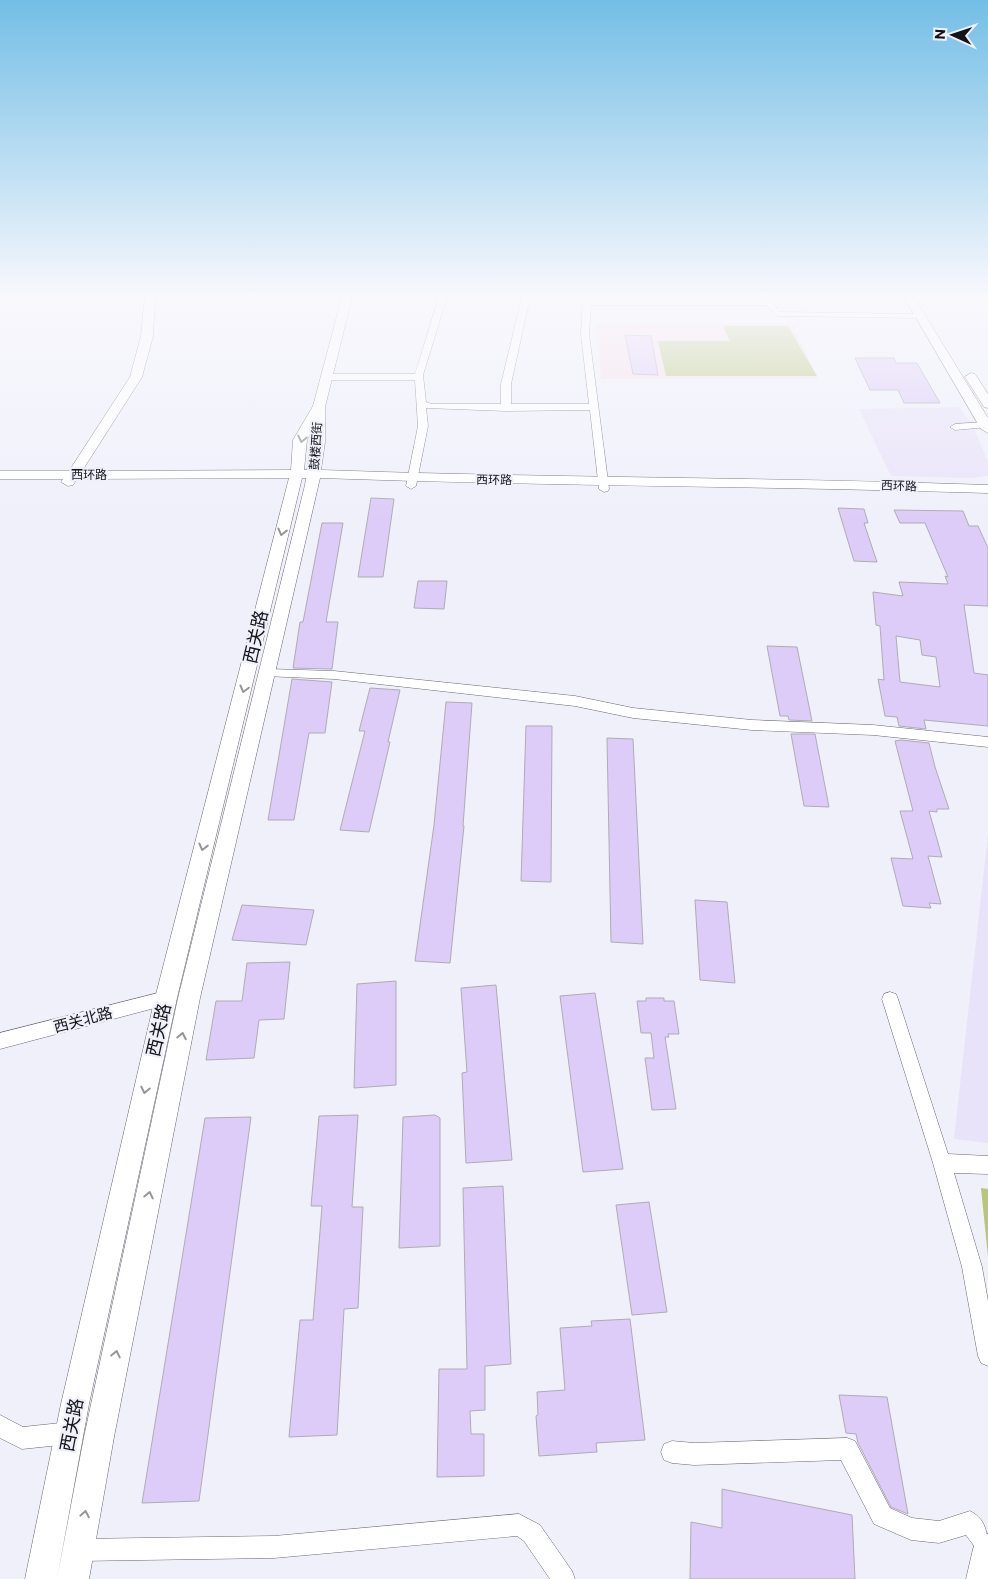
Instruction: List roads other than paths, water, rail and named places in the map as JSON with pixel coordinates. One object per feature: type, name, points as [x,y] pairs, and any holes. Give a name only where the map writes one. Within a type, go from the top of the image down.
[{"type":"main road","name":"鼓楼西街","points":[[304,479],[318,442],[319,407],[328,371]]},
{"type":"main road","points":[[967,371],[988,404]]},
{"type":"main road","name":"西环路","points":[[0,475],[69,480]]},
{"type":"main road","name":"西环路","points":[[0,485],[69,480],[304,479],[988,496]]},
{"type":"main road","name":"西关路","points":[[73,1579],[99,1437],[189,998],[268,673],[304,479]]},
{"type":"main road","name":"西关路","points":[[41,1579],[70,1433],[166,998],[244,687],[304,479]]},
{"type":"main road","name":"西环路","points":[[604,485],[839,484],[988,489]]},
{"type":"main road","points":[[982,1579],[988,1547]]},
{"type":"street","points":[[69,480],[136,377],[138,371]]},
{"type":"street","points":[[412,482],[422,426],[420,403],[422,371]]},
{"type":"street","points":[[506,408],[506,384],[510,371]]},
{"type":"street","points":[[590,371],[604,485]]},
{"type":"street","points":[[953,371],[987,427]]},
{"type":"street","points":[[326,377],[420,377]]},
{"type":"street","points":[[420,403],[431,407],[594,407]]},
{"type":"street","points":[[955,427],[987,427]]},
{"type":"street","points":[[268,673],[334,675],[575,701],[634,713],[752,725],[873,730],[988,742]]},
{"type":"street","name":"西关北路","points":[[0,1041],[166,998]]},
{"type":"street","points":[[890,999],[942,1163],[972,1267],[988,1356]]},
{"type":"street","points":[[942,1163],[988,1165]]},
{"type":"street","points":[[0,1426],[22,1438],[70,1433]]},
{"type":"street","points":[[672,1452],[694,1454],[847,1449],[882,1516],[911,1529],[939,1532],[970,1522],[988,1547]]},
{"type":"street","points":[[78,1550],[274,1547],[519,1525],[532,1533],[564,1579]]}]
